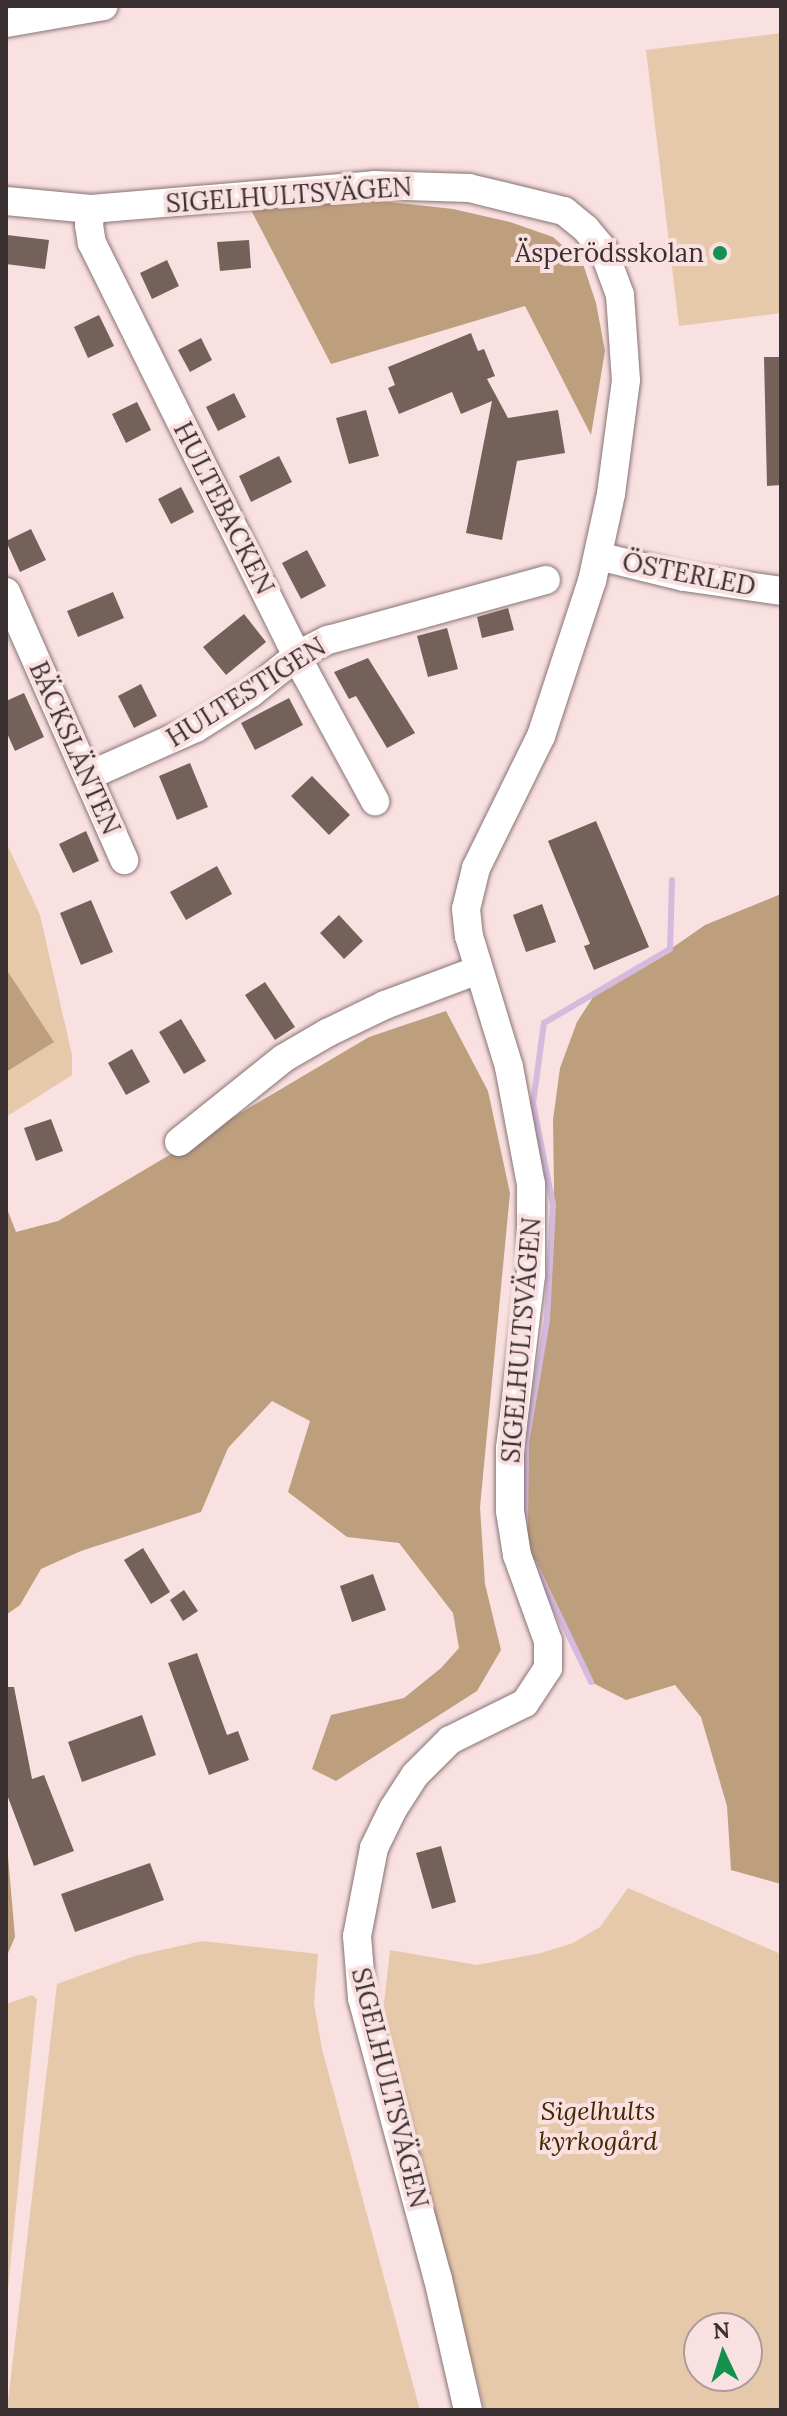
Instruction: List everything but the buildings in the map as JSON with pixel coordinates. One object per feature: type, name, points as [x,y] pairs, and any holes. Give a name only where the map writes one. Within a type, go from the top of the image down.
[{"type":"street","points":[[6,23],[104,6]]},
{"type":"street","name":"SIGELHULTSVÄGEN","points":[[6,201],[91,209],[386,185],[469,188],[564,211],[586,229],[603,249],[620,295],[625,326],[626,380],[620,435],[598,556],[541,736],[476,868],[469,892],[466,924],[509,1067],[531,1184],[531,1275],[510,1449],[510,1511],[517,1555],[548,1641],[548,1668],[525,1703],[450,1740],[415,1775],[393,1809],[374,1848],[357,1936],[362,1998],[438,2279],[468,2410]]},
{"type":"street","name":"HULTEBACKEN","points":[[91,209],[89,225],[92,243],[298,655],[375,801]]},
{"type":"street","name":"ÖSTERLED","points":[[598,556],[684,577],[781,591]]},
{"type":"street","name":"HULTESTIGEN","points":[[88,776],[196,728],[251,693],[298,655],[328,640],[546,580]]},
{"type":"street","name":"BÄCKSLÄNTEN","points":[[6,592],[124,860]]},
{"type":"street","points":[[179,1142],[284,1058],[327,1033],[385,1005],[478,970]]},
{"type":"green space","points":[[781,33],[781,313],[679,326],[646,50]]},
{"type":"green space","points":[[6,842],[40,915],[72,1055],[72,1075],[6,1117]]},
{"type":"green space","name":"Sigelhults kyrkogård","points":[[628,1888],[781,1954],[781,2410],[485,2410],[386,2036],[383,2012],[390,1950],[477,1965],[541,1953],[573,1943],[600,1927]]},
{"type":"green space","points":[[202,1941],[318,1954],[314,2003],[322,2049],[420,2410],[7,2410],[57,1984],[135,1956]]},
{"type":"green space","points":[[32,1995],[37,1999],[6,2308],[6,2004]]},
{"type":"shaded area","points":[[381,201],[453,209],[510,222],[553,237],[583,264],[596,303],[605,351],[591,435],[525,306],[331,364],[250,208]]},
{"type":"shaded area","points":[[781,894],[781,1884],[731,1870],[727,1806],[701,1717],[675,1685],[626,1700],[591,1682],[534,1568],[520,1529],[520,1471],[545,1344],[554,1188],[553,1120],[560,1068],[577,1022],[597,991],[649,964],[705,925]]},
{"type":"shaded area","points":[[6,969],[54,1042],[6,1072]]},
{"type":"shaded area","points":[[446,1011],[488,1091],[510,1193],[480,1507],[485,1584],[501,1650],[477,1691],[336,1781],[312,1769],[331,1715],[404,1698],[441,1668],[459,1648],[453,1613],[399,1543],[347,1537],[288,1492],[310,1421],[272,1401],[228,1448],[201,1512],[81,1551],[41,1569],[20,1605],[6,1615],[6,1206],[16,1232],[58,1221],[369,1037]]},
{"type":"shaded area","points":[[6,1833],[15,1937],[6,1958]]},
{"type":"waterway","points":[[525,1526],[526,1444],[547,1320],[553,1205],[533,1103],[544,1023],[670,949],[672,880]]},
{"type":"waterway","points":[[534,1563],[591,1682]]},
{"type":"place","name":"Äsperödsskolan","points":[[720,253]]}]
